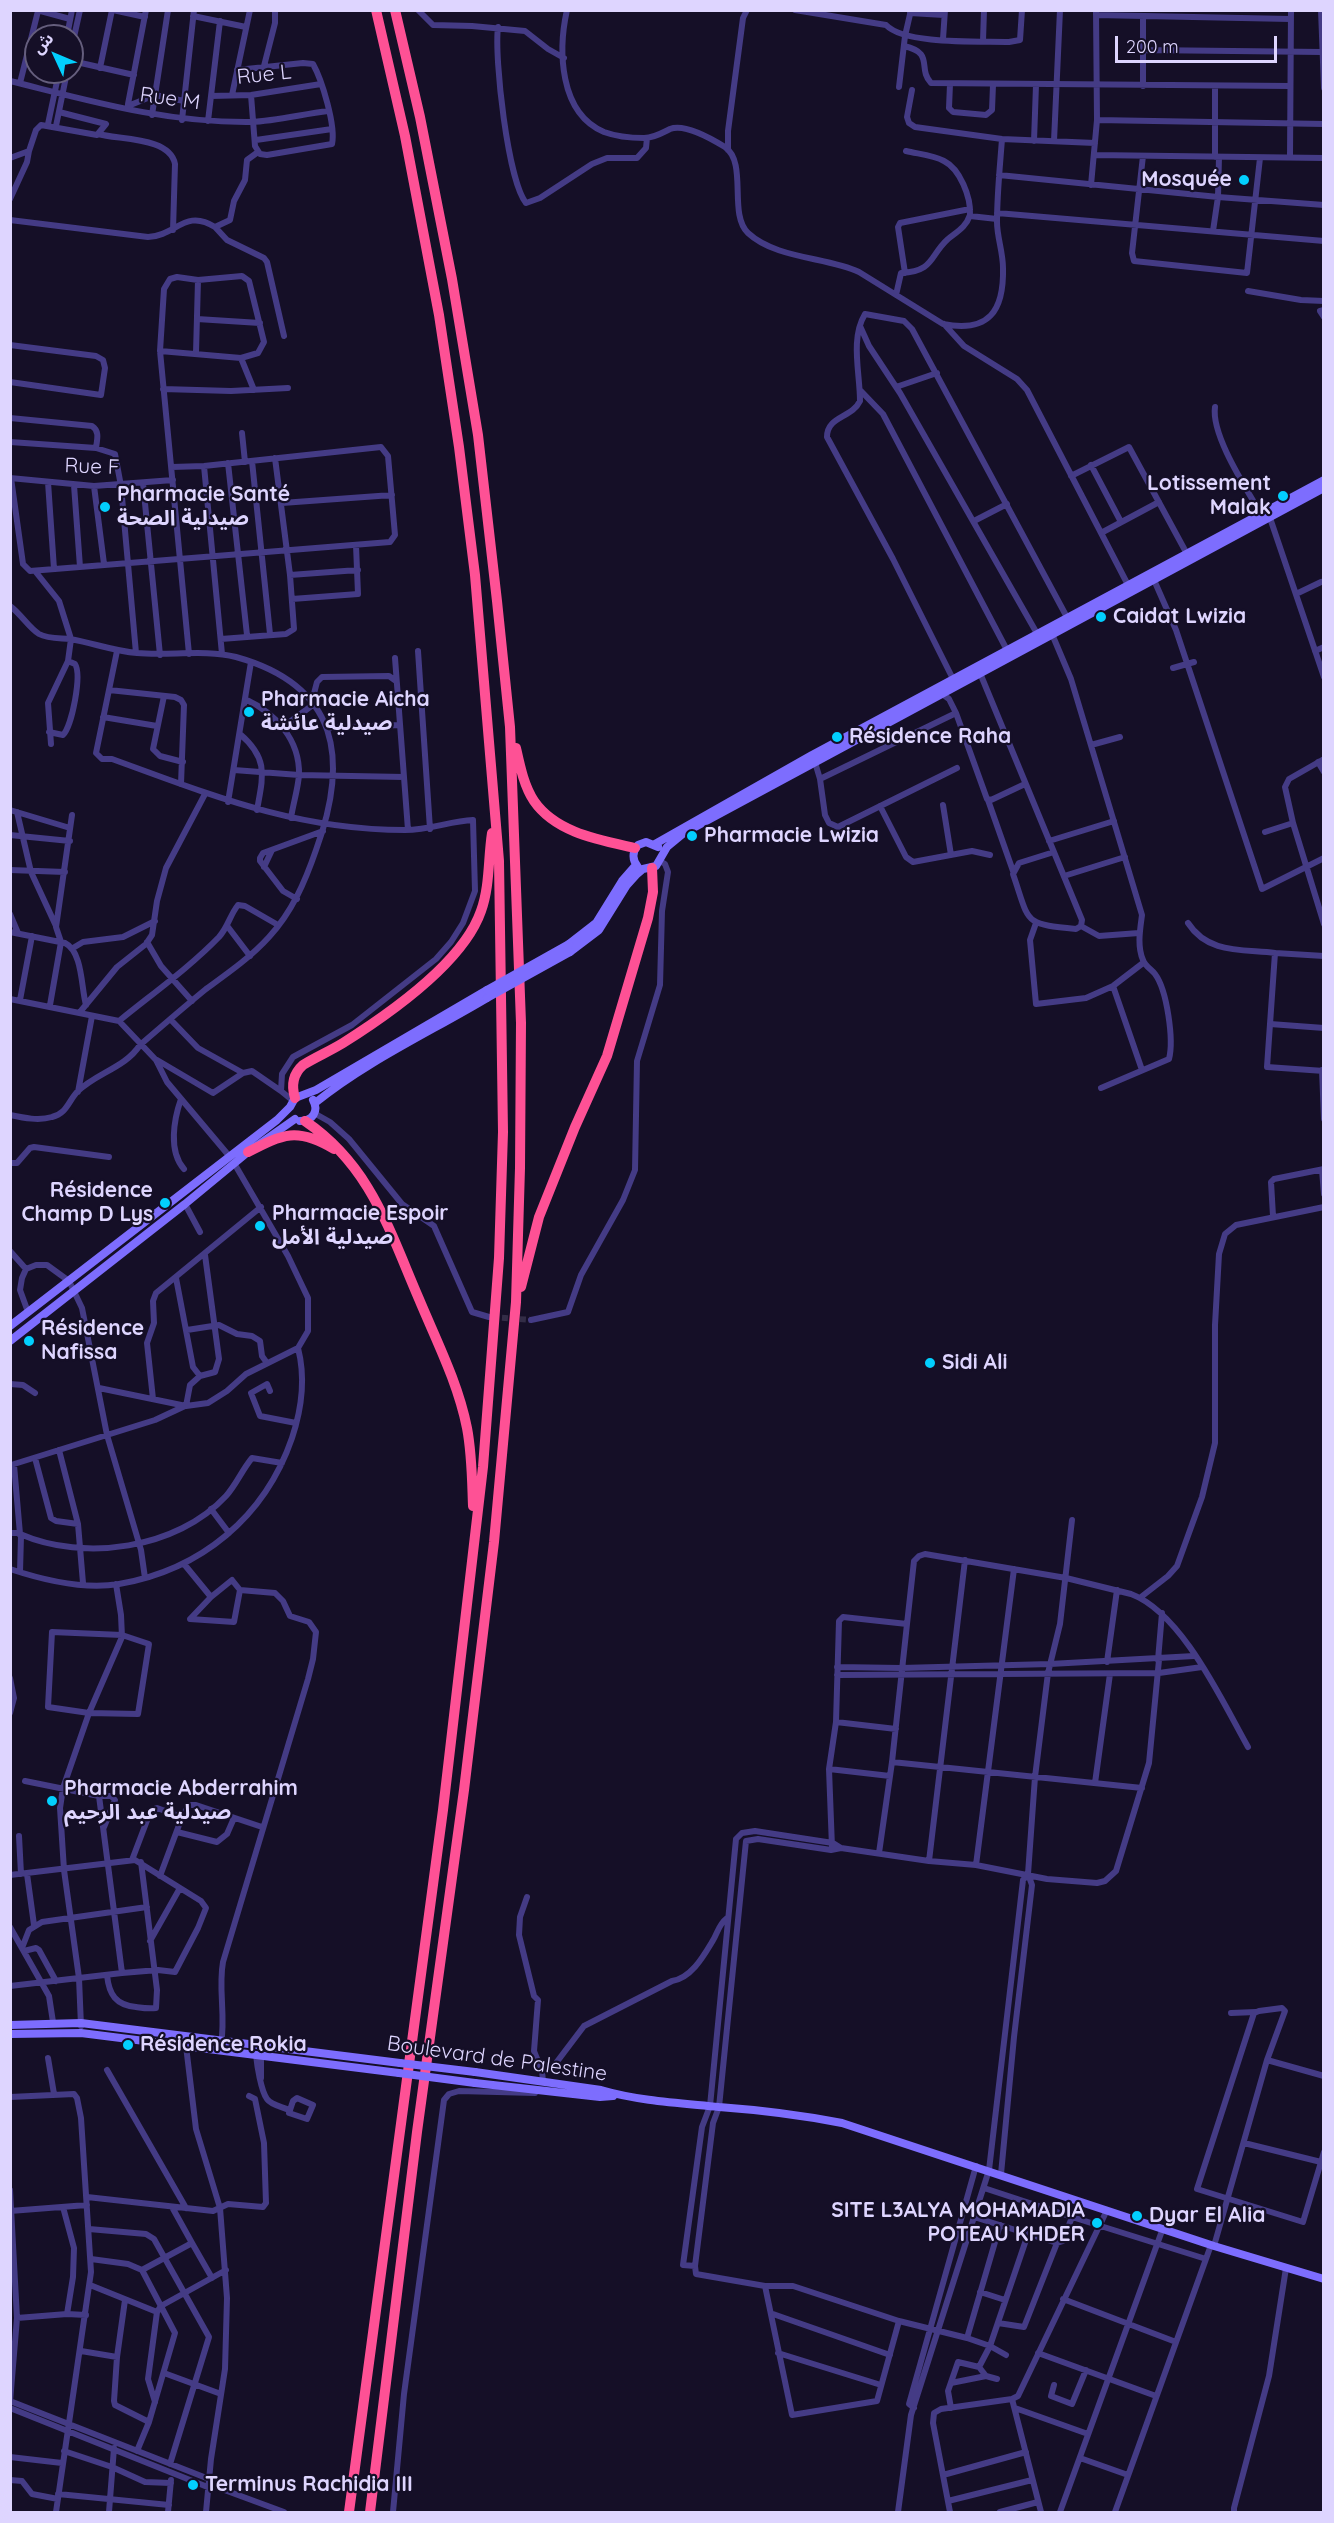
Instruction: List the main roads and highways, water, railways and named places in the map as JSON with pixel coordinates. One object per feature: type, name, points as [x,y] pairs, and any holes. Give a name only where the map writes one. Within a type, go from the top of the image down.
[{"type":"highway","points":[[349,2512],[443,1810],[483,1467],[499,1258],[503,1132],[499,861],[477,598],[459,447],[416,192],[376,10]]},
{"type":"highway","points":[[370,2512],[417,2132],[480,1666],[501,1483],[516,1302],[520,1168],[521,1023],[510,727],[476,424],[450,267],[420,117],[395,10]]},
{"type":"highway","points":[[510,727],[526,785],[533,800],[544,813],[571,831],[635,848]]},
{"type":"highway","points":[[296,1100],[293,1082],[303,1065],[344,1043],[418,987],[465,942],[481,911],[487,887],[495,818]]},
{"type":"highway","points":[[516,1302],[539,1217],[574,1127],[606,1056],[648,918],[653,892],[650,864]]},
{"type":"highway","points":[[300,1120],[330,1140],[353,1165],[376,1200],[392,1232],[456,1389],[471,1448],[475,1534]]},
{"type":"highway","points":[[248,1152],[282,1135],[303,1136],[333,1148],[353,1165]]},
{"type":"tunnel","points":[[493,1317],[531,1320]]},
{"type":"place","name":"Mosquée","points":[[1244,180]]},
{"type":"place","name":"Lotissement Malak","points":[[1283,496]]},
{"type":"place","name":"Pharmacie Santé صيدلية الصحة","points":[[105,507]]},
{"type":"place","name":"Caidat Lwizia","points":[[1101,617]]},
{"type":"place","name":"Pharmacie Aicha صيدلية عائشة","points":[[249,712]]},
{"type":"place","name":"Résidence Raha","points":[[837,737]]},
{"type":"place","name":"Pharmacie Lwizia","points":[[692,836]]},
{"type":"place","name":"Résidence Champ D Lys","points":[[165,1203]]},
{"type":"place","name":"Pharmacie Espoir صيدلية الأمل","points":[[260,1226]]},
{"type":"place","name":"Résidence Nafissa","points":[[29,1341]]},
{"type":"place","name":"Sidi Ali","points":[[930,1363]]},
{"type":"place","name":"Pharmacie Abderrahim صيدلية عبد الرحيم","points":[[52,1801]]},
{"type":"place","name":"Résidence Rokia","points":[[128,2045]]},
{"type":"place","name":"Dyar El Alia","points":[[1137,2216]]},
{"type":"place","name":"SITE L3ALYA MOHAMADIA POTEAU KHDER","points":[[1097,2223]]},
{"type":"place","name":"Terminus Rachidia III","points":[[193,2485]]}]
